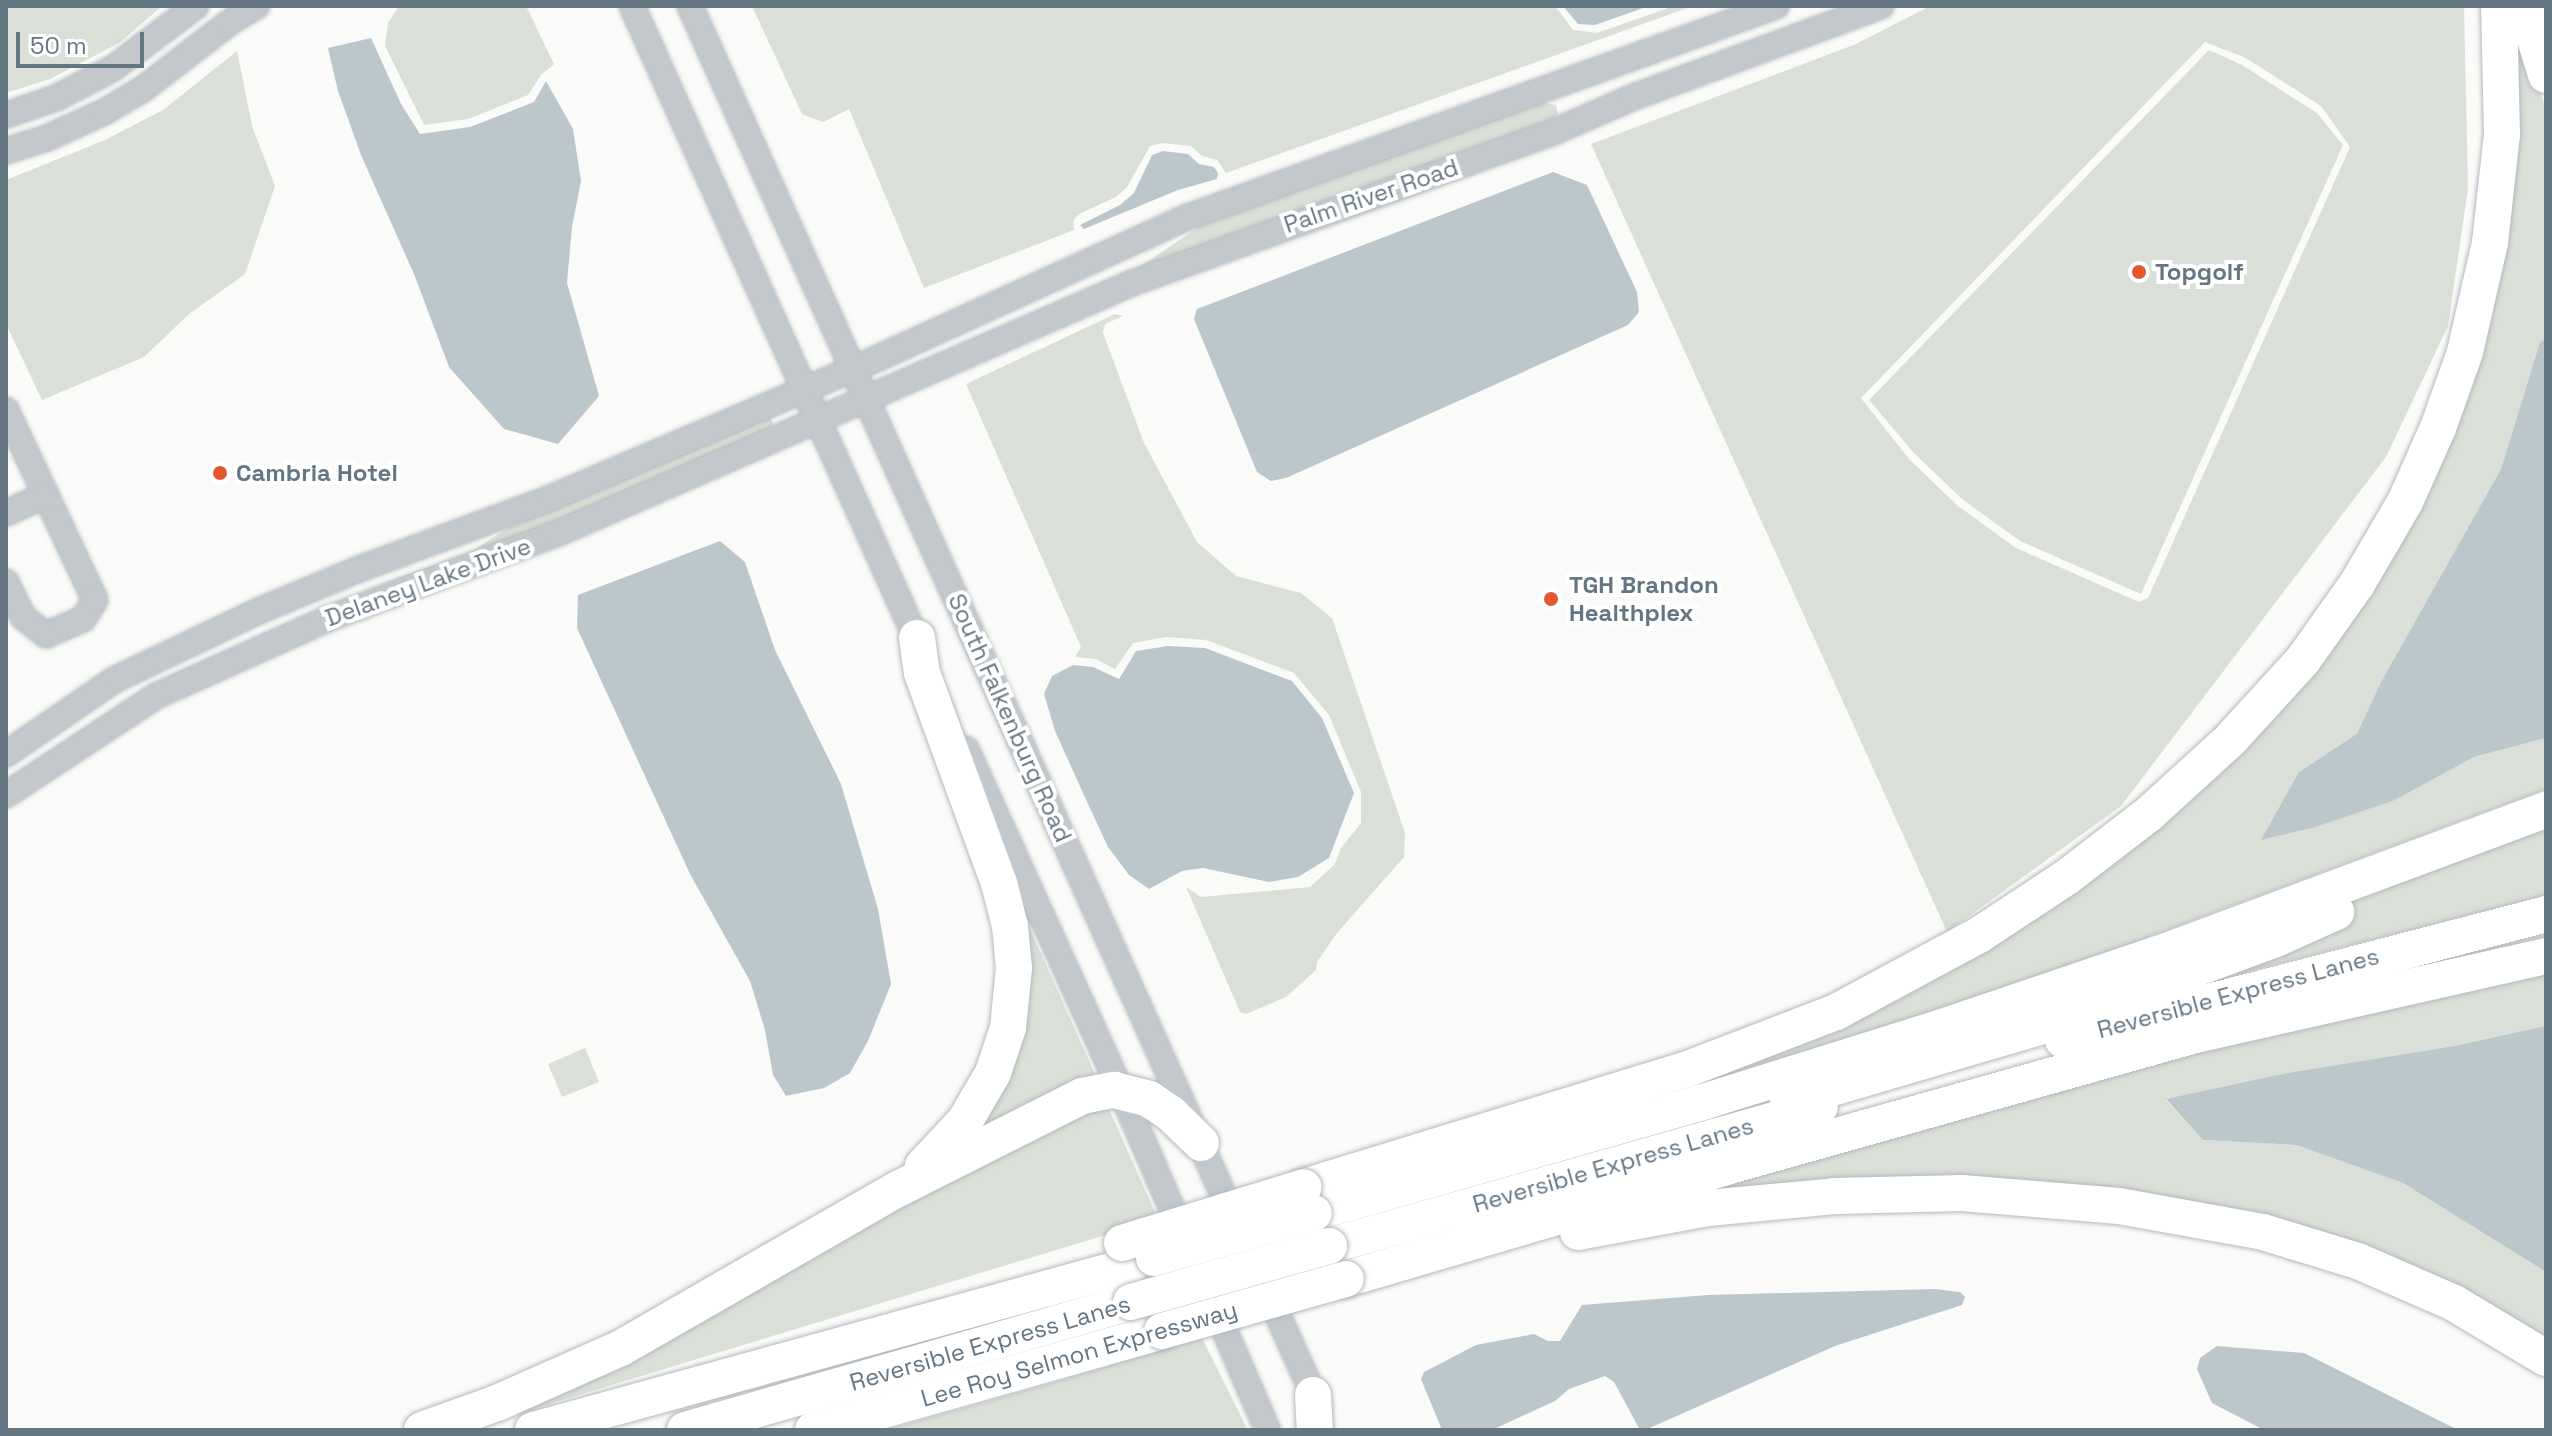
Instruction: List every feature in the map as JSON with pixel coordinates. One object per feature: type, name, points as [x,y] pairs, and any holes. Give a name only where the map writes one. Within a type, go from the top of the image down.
[{"type":"highway","points":[[1318,1220],[1685,1070],[1836,1012],[1979,935],[2067,877],[2150,813],[2230,740],[2303,660],[2357,584],[2405,502],[2438,428],[2465,352],[2494,215],[2502,135],[2499,6]]},
{"type":"highway","points":[[2525,6],[2546,75]]},
{"type":"highway","points":[[898,1189],[946,1145],[980,1098],[1003,1048],[1014,988],[1013,947],[1005,905],[922,673],[917,638]]},
{"type":"highway","points":[[1318,1220],[1954,1023],[2158,954],[2546,810]]},
{"type":"highway","points":[[533,1430],[1131,1273],[2039,1027],[2278,938],[2546,818]]},
{"type":"highway","name":"Reversible Express Lanes","points":[[1318,1220],[2546,914]]},
{"type":"highway","points":[[1346,1279],[1726,1167],[2200,1034],[2546,956]]},
{"type":"highway","points":[[422,1430],[497,1403],[621,1348],[898,1189],[1074,1099],[1099,1092],[1121,1091],[1160,1106],[1201,1143]]},
{"type":"highway","points":[[1346,1279],[1653,1217],[1754,1202],[1897,1193],[2041,1198],[2215,1222],[2358,1261],[2454,1303],[2546,1358]]},
{"type":"highway","name":"Reversible Express Lanes","points":[[685,1430],[910,1367],[1131,1273]]},
{"type":"highway","name":"Lee Roy Selmon Expressway","points":[[813,1430],[1346,1279]]},
{"type":"street","points":[[6,115],[56,98],[112,69],[196,6]]},
{"type":"street","points":[[6,151],[47,138],[104,112],[143,89],[230,22],[257,6]]},
{"type":"street","points":[[632,6],[1121,1091],[1268,1430]]},
{"type":"street","name":"South Falkenburg Road","points":[[690,6],[1201,1143],[1314,1412],[1329,1430]]},
{"type":"street","name":"Palm River Road","points":[[853,368],[1188,217],[1776,6]]},
{"type":"street","name":"Palm River Road","points":[[867,398],[1132,283],[1556,131],[1598,112],[1881,6]]},
{"type":"street","points":[[1582,76],[1598,112]]},
{"type":"street","name":"Delaney Lake Drive","points":[[6,754],[86,696],[143,664],[359,569],[506,517],[853,368]]},
{"type":"street","name":"Delaney Lake Drive","points":[[6,795],[156,696],[327,619],[561,532],[867,398]]},
{"type":"street","points":[[6,410],[95,600],[83,619],[46,635],[23,617],[6,582]]},
{"type":"street","points":[[6,513],[46,495]]},
{"type":"shaded area","points":[[6,6],[162,6],[119,43],[50,79],[6,93]]},
{"type":"shaded area","points":[[399,6],[526,6],[554,64],[541,75],[528,95],[468,119],[424,125],[385,46],[388,23]]},
{"type":"shaded area","points":[[752,6],[1555,6],[1573,30],[1597,33],[1674,6],[1693,6],[1226,173],[1217,160],[1202,156],[1191,146],[1163,143],[1150,146],[1127,187],[1116,197],[1079,214],[1073,221],[1074,230],[924,288],[849,109],[823,122],[802,114]]},
{"type":"shaded area","points":[[1563,6],[1649,6],[1595,25],[1578,24]]},
{"type":"shaded area","points":[[1930,6],[2464,6],[2468,188],[2448,326],[2386,457],[2121,806],[1947,932],[1591,144],[1856,44]],"holes":[[[2205,42],[2246,58],[2321,106],[2350,147],[2148,598],[2139,602],[2016,548],[1958,506],[1909,459],[1861,398]]]},
{"type":"shaded area","points":[[2516,7],[2546,110],[2546,339],[2540,342],[2501,469],[2381,682],[2357,735],[2299,772],[2395,800],[2474,757],[2546,738],[2546,789],[2041,977],[1679,1093],[1706,1071],[1799,1035],[2223,757],[2446,427]]},
{"type":"shaded area","points":[[371,38],[401,104],[420,134],[470,127],[534,102],[546,81],[573,129],[581,181],[572,227],[567,283],[599,396],[558,444],[504,429],[449,367],[414,274],[361,155],[338,91],[328,48]]},
{"type":"shaded area","name":"Topgolf","points":[[2209,50],[2242,65],[2317,113],[2343,145],[2141,594],[2020,541],[1962,499],[1914,453],[1869,400]]},
{"type":"shaded area","points":[[237,51],[252,126],[275,186],[245,274],[189,314],[144,357],[42,400],[6,324],[6,180],[105,140],[163,110]]},
{"type":"shaded area","points":[[1540,102],[1556,105],[1558,113],[1554,119],[1133,271],[1202,225]]},
{"type":"shaded area","points":[[1163,151],[1188,154],[1199,164],[1214,167],[1218,173],[1217,179],[1178,190],[1084,229],[1080,225],[1120,205],[1134,193],[1152,155]]},
{"type":"shaded area","points":[[1553,172],[1587,185],[1637,292],[1639,312],[1628,325],[1286,478],[1271,481],[1257,472],[1194,319],[1197,309]]},
{"type":"shaded area","points":[[1115,314],[1123,316],[1105,324],[1103,333],[1144,443],[1197,542],[1236,576],[1301,593],[1332,618],[1405,833],[1404,857],[1337,933],[1317,962],[1316,970],[1286,997],[1246,1014],[1240,1012],[1186,887],[1201,897],[1310,887],[1335,864],[1341,848],[1361,823],[1361,792],[1329,715],[1294,673],[1206,640],[1166,637],[1133,643],[1115,669],[1096,659],[1075,657],[1081,647],[966,384]]},
{"type":"shaded area","points":[[2546,339],[2546,738],[2474,757],[2395,800],[2315,827],[2261,840],[2299,772],[2357,734],[2381,682],[2501,469],[2540,342]]},
{"type":"shaded area","points":[[770,416],[773,424],[769,428],[559,521],[467,557],[366,589],[469,553],[508,528]]},
{"type":"shaded area","points":[[720,541],[745,562],[775,650],[841,784],[878,909],[891,984],[868,1041],[850,1073],[824,1088],[786,1096],[773,1075],[765,1030],[750,981],[690,874],[577,628],[578,595]]},
{"type":"shaded area","points":[[1168,646],[1205,648],[1292,681],[1322,718],[1354,793],[1329,858],[1298,877],[1269,882],[1203,868],[1182,871],[1149,889],[1129,875],[1108,847],[1055,731],[1044,694],[1052,676],[1073,665],[1093,667],[1119,679],[1136,651]]},
{"type":"shaded area","points":[[2546,828],[2546,895],[2129,1002],[2108,985],[2428,873]]},
{"type":"shaded area","points":[[1008,880],[1095,1074],[1094,1081],[965,1134],[980,1115]]},
{"type":"shaded area","points":[[2546,968],[2546,1026],[2454,1046],[2287,1073],[2166,1100],[2203,1140],[2296,1145],[2403,1183],[2546,1272],[2546,1342],[2310,1230],[1707,1191],[2127,1068]]},
{"type":"shaded area","points":[[2546,1026],[2546,1272],[2403,1183],[2296,1145],[2203,1140],[2166,1099],[2287,1073],[2454,1046]]},
{"type":"shaded area","points":[[585,1048],[599,1082],[562,1097],[548,1064]]},
{"type":"shaded area","points":[[1105,1100],[1158,1219],[483,1424]]},
{"type":"shaded area","points":[[1935,1289],[1960,1292],[1965,1297],[1962,1305],[1835,1346],[1645,1430],[1640,1430],[1614,1382],[1605,1376],[1569,1389],[1555,1401],[1492,1430],[1442,1430],[1421,1379],[1424,1372],[1476,1345],[1534,1334],[1548,1341],[1560,1341],[1582,1305],[1708,1295]]},
{"type":"shaded area","points":[[1202,1338],[1248,1430],[886,1430],[1055,1382]]},
{"type":"shaded area","points":[[2217,1346],[2304,1353],[2458,1430],[2264,1430],[2212,1403],[2197,1369],[2200,1358]]},
{"type":"place","name":"Topgolf","points":[[2139,272]]},
{"type":"place","name":"Cambria Hotel","points":[[220,473]]},
{"type":"place","name":"TGH Brandon Healthplex","points":[[1551,599]]}]
